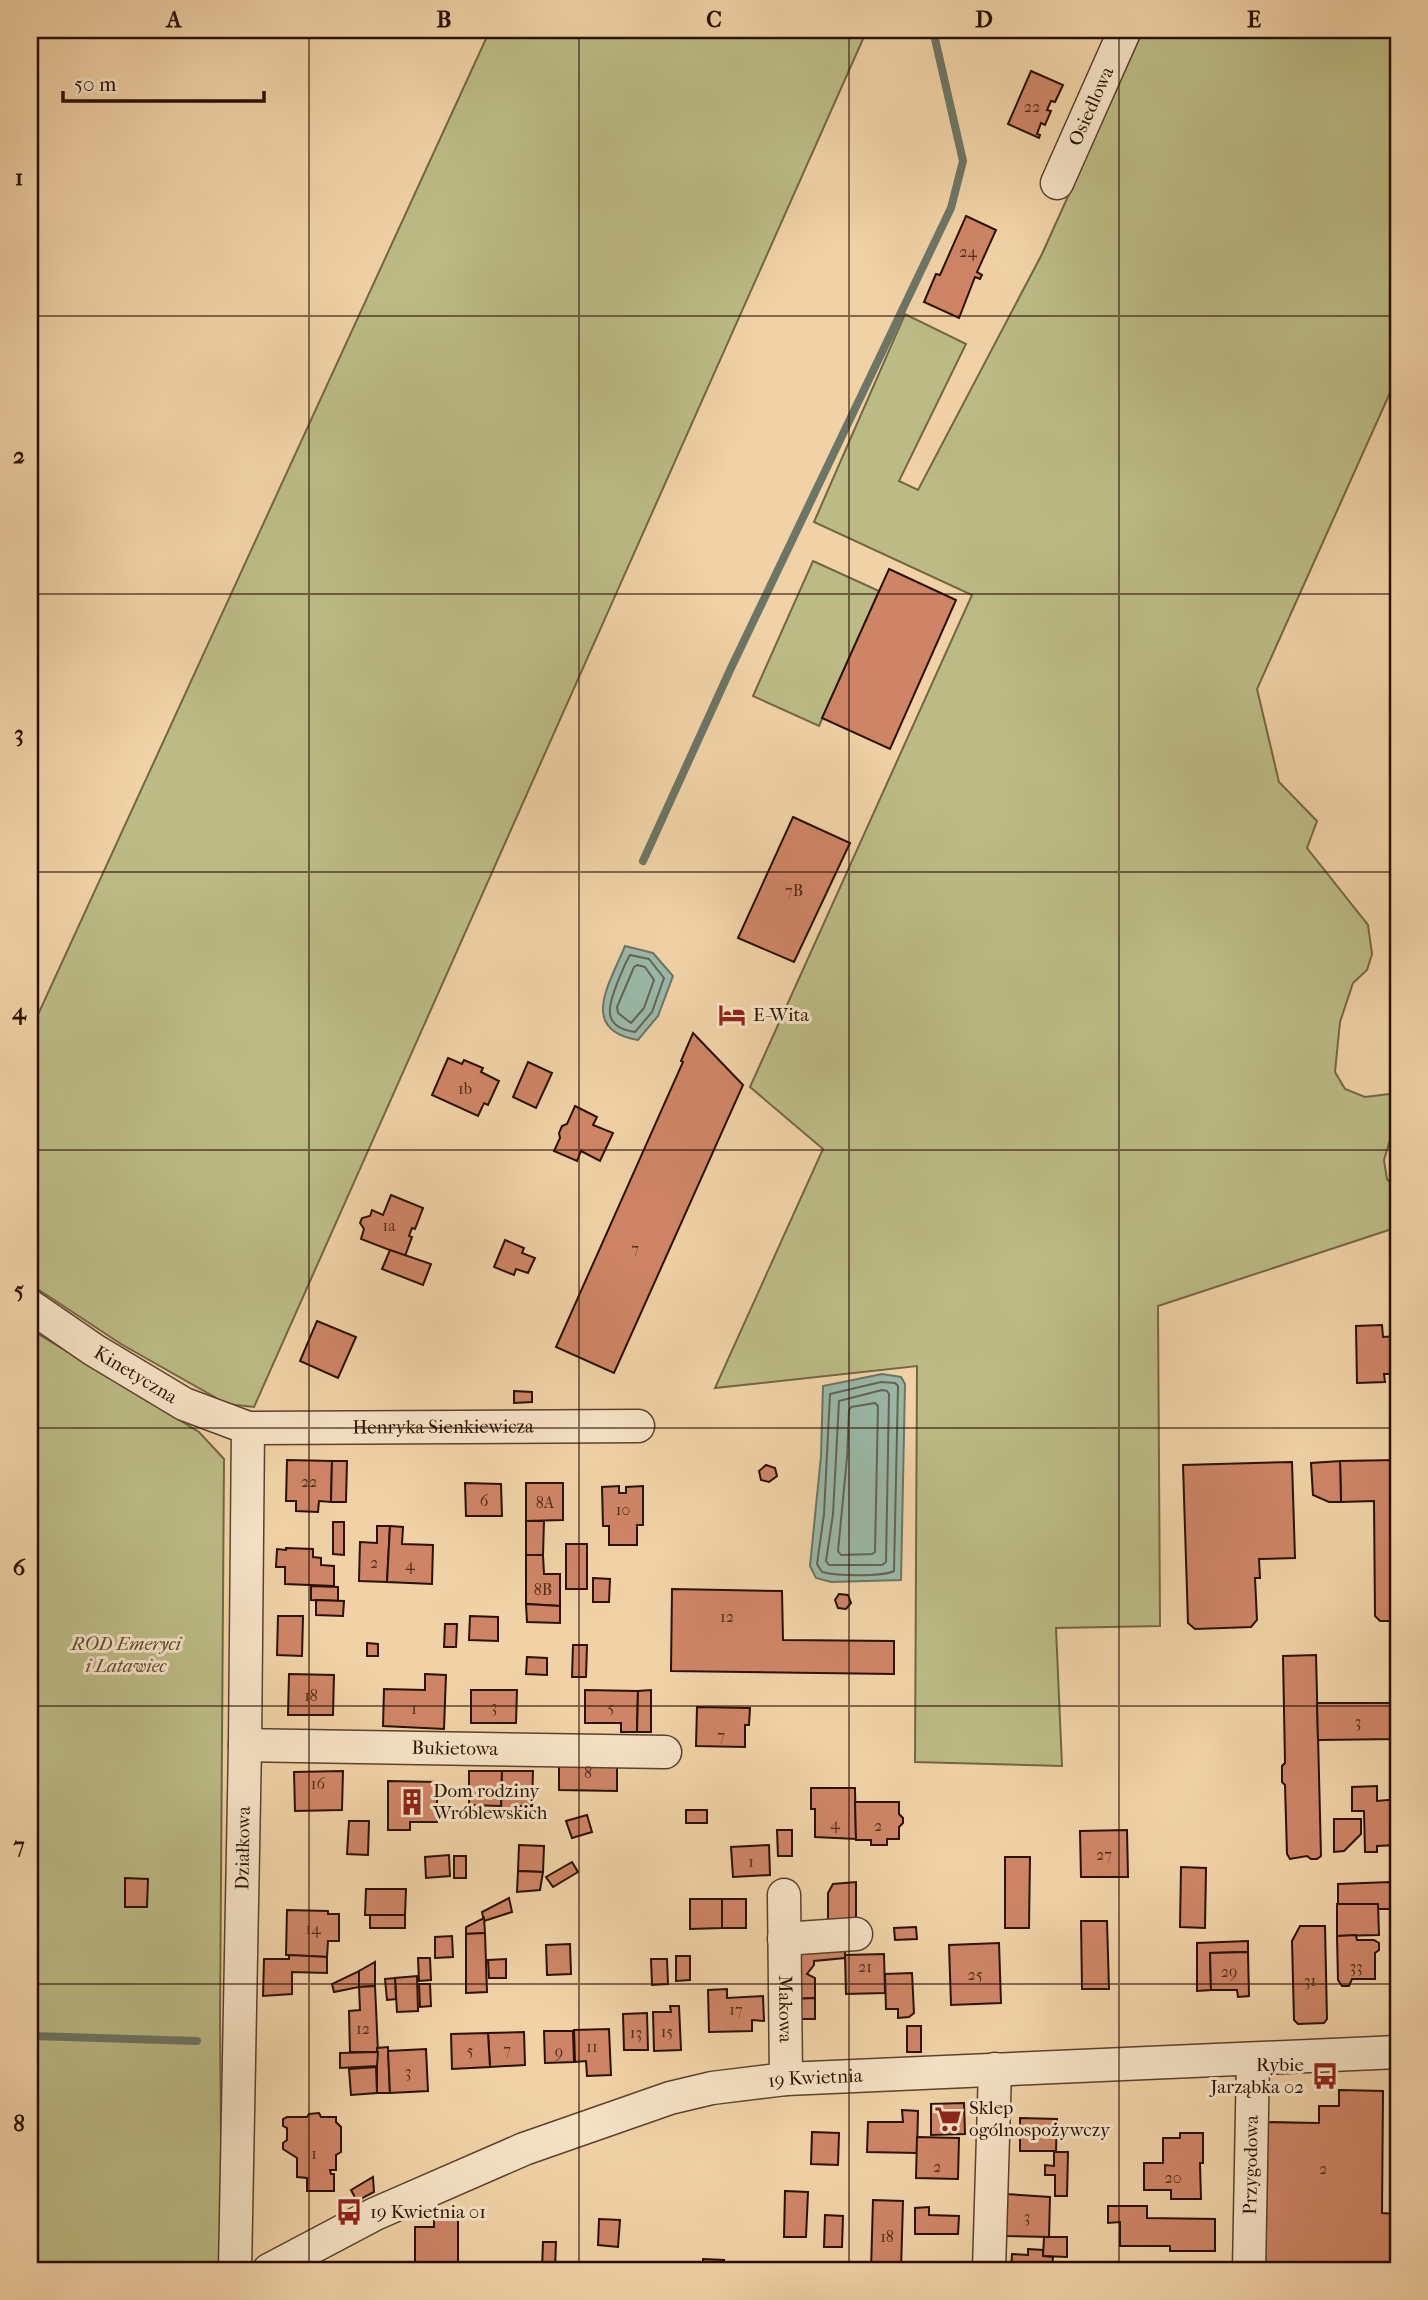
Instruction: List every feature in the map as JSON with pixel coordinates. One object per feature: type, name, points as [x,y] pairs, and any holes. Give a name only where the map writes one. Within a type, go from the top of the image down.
[{"type":"street","name":"Osiedlowa","points":[[1057,183],[1125,30]]},
{"type":"street","name":"Kinetyczna","points":[[30,1306],[94,1350],[184,1404],[248,1428]]},
{"type":"street","name":"Henryka Sienkiewicza","points":[[248,1428],[638,1426]]},
{"type":"street","name":"Działkowa","points":[[235,2270],[248,1428]]},
{"type":"street","name":"Bukietowa","points":[[245,1745],[665,1752]]},
{"type":"street","name":"Makowa","points":[[783,1895],[786,2079]]},
{"type":"street","points":[[784,1939],[856,1934]]},
{"type":"street","name":"19 Kwietnia","points":[[269,2270],[365,2219],[524,2149],[670,2098],[712,2088],[786,2079],[995,2068],[1398,2052]]},
{"type":"street","name":"Przygodowa","points":[[1249,2270],[1253,2059]]},
{"type":"street","points":[[989,2270],[995,2068]]},
{"type":"green space","points":[[490,30],[867,30],[254,1407],[227,1404],[121,1344],[30,1284],[30,1032]]},
{"type":"green space","points":[[1143,30],[1398,30],[1398,375],[1257,689],[1279,782],[1317,821],[1307,848],[1368,925],[1372,954],[1367,970],[1353,983],[1340,1022],[1335,1072],[1345,1089],[1365,1097],[1398,1093],[1398,1113],[1384,1160],[1387,1179],[1398,1192],[1398,1227],[1158,1306],[1160,1626],[1056,1628],[1062,1766],[915,1762],[917,1366],[715,1388],[823,1149],[750,1087],[972,595],[814,522],[905,314],[966,344],[899,481],[918,490],[1042,254]]},
{"type":"green space","points":[[813,561],[879,591],[819,726],[753,696]]},
{"type":"green space","name":"ROD Emeryci i Latawiec","points":[[30,1329],[199,1432],[224,1459],[220,2019],[222,2270],[30,2270]]},
{"type":"water","points":[[625,946],[653,953],[673,976],[658,1016],[638,1040],[620,1035],[609,1026],[604,1016],[603,1003],[607,989]]},
{"type":"water","points":[[882,1374],[901,1377],[905,1384],[901,1580],[831,1582],[816,1578],[810,1566],[821,1456],[823,1386]]},
{"type":"building","points":[[1031,71],[1063,85],[1055,102],[1051,101],[1047,110],[1051,111],[1045,125],[1041,123],[1037,134],[1040,135],[1039,138],[1008,124]]},
{"type":"building","points":[[966,216],[996,230],[977,272],[982,275],[980,279],[975,277],[959,318],[924,302],[936,274],[940,275]]},
{"type":"building","points":[[889,569],[956,600],[890,749],[822,718]]},
{"type":"building","points":[[793,817],[850,843],[794,962],[738,938]]},
{"type":"building","points":[[693,1033],[743,1085],[614,1373],[556,1347],[683,1062],[681,1061]]},
{"type":"building","points":[[448,1058],[462,1064],[464,1060],[483,1068],[481,1072],[499,1081],[488,1105],[484,1103],[478,1116],[432,1095]]},
{"type":"building","points":[[528,1062],[552,1073],[536,1108],[513,1097]]},
{"type":"building","points":[[575,1106],[597,1117],[593,1125],[613,1133],[600,1161],[581,1151],[577,1161],[554,1151],[562,1126],[567,1124]]},
{"type":"building","points":[[391,1195],[423,1208],[415,1229],[412,1228],[409,1236],[412,1237],[405,1256],[361,1239],[364,1229],[360,1223],[362,1218],[370,1216],[372,1210],[383,1215]]},
{"type":"building","points":[[505,1240],[524,1248],[522,1253],[535,1258],[528,1273],[516,1269],[514,1275],[494,1267]]},
{"type":"building","points":[[390,1250],[431,1264],[423,1285],[382,1269]]},
{"type":"building","points":[[317,1321],[356,1337],[338,1378],[300,1361]]},
{"type":"building","points":[[1382,1325],[1383,1337],[1398,1336],[1398,1374],[1384,1374],[1385,1382],[1357,1383],[1356,1326]]},
{"type":"building","points":[[514,1391],[532,1392],[532,1402],[514,1403]]},
{"type":"building","points":[[287,1460],[332,1461],[331,1502],[319,1501],[318,1512],[296,1511],[296,1501],[286,1501]]},
{"type":"building","points":[[1398,1460],[1398,1621],[1380,1621],[1375,1616],[1374,1501],[1341,1502],[1340,1461]]},
{"type":"building","points":[[332,1461],[347,1461],[346,1502],[331,1502]]},
{"type":"building","points":[[1340,1461],[1341,1502],[1329,1502],[1313,1495],[1311,1463]]},
{"type":"building","points":[[1292,1462],[1295,1558],[1259,1559],[1260,1578],[1255,1578],[1257,1620],[1251,1627],[1195,1629],[1188,1623],[1183,1465]]},
{"type":"building","points":[[766,1465],[775,1468],[777,1476],[769,1482],[761,1480],[759,1471]]},
{"type":"building","points":[[465,1483],[501,1484],[502,1516],[466,1516]]},
{"type":"building","points":[[526,1483],[563,1483],[563,1520],[526,1521]]},
{"type":"building","points":[[619,1486],[619,1493],[626,1493],[626,1487],[643,1486],[643,1525],[637,1525],[637,1545],[609,1545],[609,1526],[603,1526],[602,1487]]},
{"type":"building","points":[[526,1521],[544,1521],[543,1555],[526,1555]]},
{"type":"building","points":[[333,1522],[344,1522],[344,1555],[333,1554]]},
{"type":"building","points":[[377,1526],[390,1526],[387,1582],[359,1581],[360,1542],[377,1543]]},
{"type":"building","points":[[390,1526],[403,1527],[402,1544],[433,1545],[432,1584],[387,1582]]},
{"type":"building","points":[[566,1544],[587,1544],[587,1589],[566,1589]]},
{"type":"building","points":[[277,1549],[313,1549],[313,1557],[321,1558],[321,1565],[334,1566],[334,1586],[285,1584],[285,1567],[276,1567]]},
{"type":"building","points":[[526,1555],[543,1555],[544,1574],[560,1574],[560,1606],[526,1604]]},
{"type":"building","points":[[593,1578],[610,1579],[609,1602],[593,1602]]},
{"type":"building","points":[[311,1586],[338,1587],[338,1601],[311,1600]]},
{"type":"building","points":[[672,1589],[782,1591],[783,1640],[894,1641],[894,1674],[671,1671]]},
{"type":"building","points":[[839,1594],[848,1595],[851,1603],[846,1609],[838,1608],[835,1600]]},
{"type":"building","points":[[316,1600],[344,1601],[343,1616],[316,1615]]},
{"type":"building","points":[[526,1604],[560,1606],[560,1623],[527,1622]]},
{"type":"building","points":[[278,1616],[303,1616],[302,1656],[277,1655]]},
{"type":"building","points":[[470,1616],[498,1617],[498,1641],[469,1640]]},
{"type":"building","points":[[445,1624],[457,1624],[456,1647],[444,1647]]},
{"type":"building","points":[[367,1643],[378,1644],[378,1656],[367,1656]]},
{"type":"building","points":[[573,1645],[587,1645],[586,1677],[572,1677]]},
{"type":"building","points":[[1316,1655],[1321,1856],[1317,1859],[1307,1856],[1290,1859],[1287,1854],[1285,1785],[1282,1782],[1282,1766],[1285,1763],[1283,1656]]},
{"type":"building","points":[[527,1657],[547,1658],[547,1675],[526,1674]]},
{"type":"building","points":[[289,1674],[334,1675],[333,1715],[288,1715]]},
{"type":"building","points":[[425,1674],[446,1675],[444,1729],[383,1726],[384,1689],[425,1690]]},
{"type":"building","points":[[471,1690],[517,1690],[516,1723],[471,1723]]},
{"type":"building","points":[[585,1690],[638,1691],[637,1732],[621,1732],[621,1723],[585,1723]]},
{"type":"building","points":[[651,1690],[651,1732],[637,1732],[638,1691]]},
{"type":"building","points":[[1317,1703],[1398,1703],[1398,1739],[1318,1740]]},
{"type":"building","points":[[697,1707],[750,1708],[749,1725],[745,1725],[745,1747],[696,1746]]},
{"type":"building","points":[[559,1761],[617,1763],[617,1791],[559,1790]]},
{"type":"building","points":[[343,1771],[342,1810],[295,1811],[294,1772]]},
{"type":"building","points":[[469,1771],[502,1771],[501,1806],[469,1805]]},
{"type":"building","points":[[502,1771],[533,1771],[532,1806],[514,1806],[514,1819],[501,1819]]},
{"type":"building","name":"Dom rodziny Wróblewskich","points":[[388,1781],[437,1782],[437,1822],[410,1822],[410,1830],[388,1830]]},
{"type":"building","points":[[1377,1786],[1377,1801],[1398,1799],[1398,1845],[1377,1846],[1377,1852],[1365,1852],[1364,1811],[1352,1811],[1352,1787]]},
{"type":"building","points":[[811,1788],[855,1788],[856,1839],[815,1837],[815,1809],[811,1809]]},
{"type":"building","points":[[855,1802],[899,1802],[899,1814],[903,1823],[899,1827],[899,1839],[887,1839],[887,1845],[871,1845],[871,1840],[856,1840]]},
{"type":"building","points":[[686,1810],[707,1810],[707,1823],[686,1823]]},
{"type":"building","points":[[587,1815],[592,1832],[572,1838],[566,1821]]},
{"type":"building","points":[[1334,1819],[1361,1819],[1361,1834],[1344,1851],[1334,1852]]},
{"type":"building","points":[[349,1821],[369,1821],[368,1855],[347,1854]]},
{"type":"building","points":[[777,1830],[792,1830],[792,1856],[778,1856]]},
{"type":"building","points":[[1127,1830],[1128,1877],[1081,1877],[1080,1831]]},
{"type":"building","points":[[519,1845],[544,1846],[543,1872],[518,1871]]},
{"type":"building","points":[[769,1845],[770,1875],[733,1877],[731,1847]]},
{"type":"building","points":[[449,1855],[450,1876],[426,1878],[425,1857]]},
{"type":"building","points":[[454,1856],[466,1856],[466,1878],[454,1878]]},
{"type":"building","points":[[1005,1857],[1030,1857],[1029,1928],[1005,1928]]},
{"type":"building","points":[[572,1862],[578,1872],[553,1887],[546,1877]]},
{"type":"building","points":[[1181,1867],[1206,1868],[1205,1928],[1180,1927]]},
{"type":"building","points":[[518,1871],[543,1872],[540,1890],[517,1892]]},
{"type":"building","points":[[125,1878],[148,1879],[147,1907],[125,1907]]},
{"type":"building","points":[[856,1882],[856,1929],[828,1930],[828,1893],[833,1884]]},
{"type":"building","points":[[1390,1882],[1391,1909],[1378,1909],[1378,1904],[1338,1904],[1338,1884]]},
{"type":"building","points":[[366,1889],[406,1889],[405,1915],[365,1915]]},
{"type":"building","points":[[509,1898],[512,1912],[484,1921],[482,1912]]},
{"type":"building","points":[[690,1899],[722,1899],[722,1928],[690,1929]]},
{"type":"building","points":[[722,1899],[746,1899],[746,1928],[722,1928]]},
{"type":"building","points":[[1337,1904],[1378,1904],[1379,1935],[1337,1936]]},
{"type":"building","points":[[287,1910],[328,1911],[328,1914],[339,1914],[339,1941],[328,1941],[327,1957],[286,1955]]},
{"type":"building","points":[[370,1915],[405,1915],[405,1928],[370,1928]]},
{"type":"building","points":[[484,1918],[485,1933],[466,1934],[466,1927]]},
{"type":"building","points":[[1081,1921],[1107,1921],[1109,1989],[1082,1989]]},
{"type":"building","points":[[1300,1926],[1325,1926],[1327,2019],[1324,2023],[1298,2024],[1294,2020],[1292,1941]]},
{"type":"building","points":[[916,1927],[917,1939],[895,1940],[894,1928]]},
{"type":"building","points":[[485,1933],[487,1992],[466,1993],[466,1934]]},
{"type":"building","points":[[1356,1935],[1357,1940],[1374,1940],[1379,1943],[1379,1950],[1375,1953],[1375,1979],[1352,1979],[1349,1986],[1342,1986],[1338,1980],[1337,1936]]},
{"type":"building","points":[[452,1936],[453,1957],[435,1958],[435,1937]]},
{"type":"building","points":[[1248,1941],[1248,1952],[1210,1953],[1211,1990],[1197,1991],[1197,1943]]},
{"type":"building","points":[[999,1943],[1001,2003],[951,2005],[949,1945]]},
{"type":"building","points":[[570,1944],[571,1974],[547,1975],[546,1945]]},
{"type":"building","points":[[845,1945],[845,1958],[814,1961],[807,1974],[815,1978],[815,1998],[793,1999],[792,1948]]},
{"type":"building","points":[[1248,1952],[1249,1996],[1238,1997],[1237,1990],[1211,1990],[1210,1953]]},
{"type":"building","points":[[884,1954],[885,1993],[846,1994],[845,1955]]},
{"type":"building","points":[[289,1955],[327,1957],[327,1973],[292,1972],[292,1994],[263,1996],[264,1959],[289,1959]]},
{"type":"building","points":[[676,1956],[690,1956],[690,1980],[676,1981]]},
{"type":"building","points":[[418,1958],[430,1958],[431,1980],[419,1981]]},
{"type":"building","points":[[506,1959],[506,1978],[489,1978],[488,1960]]},
{"type":"building","points":[[651,1959],[667,1959],[668,1984],[652,1985]]},
{"type":"building","points":[[375,1962],[375,1986],[359,1987],[359,1971]]},
{"type":"building","points":[[359,1971],[359,1987],[334,1992],[332,1984]]},
{"type":"building","points":[[912,1973],[914,2013],[909,2017],[898,2018],[898,2009],[886,2009],[885,1974]]},
{"type":"building","points":[[417,1976],[418,2011],[397,2012],[395,1978]]},
{"type":"building","points":[[395,1978],[396,1999],[387,2000],[385,1979]]},
{"type":"building","points":[[419,1984],[430,1984],[431,2006],[420,2007]]},
{"type":"building","points":[[375,1986],[378,2052],[350,2052],[349,2011],[360,2010],[359,1987]]},
{"type":"building","points":[[727,1989],[727,1998],[763,1996],[764,2021],[752,2020],[752,2031],[709,2032],[708,1990]]},
{"type":"building","points":[[815,1998],[815,2019],[793,2019],[793,1999]]},
{"type":"building","points":[[670,2006],[679,2006],[681,2050],[654,2051],[653,2012],[671,2012]]},
{"type":"building","points":[[647,2013],[648,2050],[624,2050],[623,2014]]},
{"type":"building","points":[[907,2026],[921,2026],[921,2052],[907,2052]]},
{"type":"building","points":[[609,2029],[611,2075],[587,2076],[586,2061],[575,2062],[574,2030]]},
{"type":"building","points":[[544,2031],[573,2031],[574,2062],[545,2063]]},
{"type":"building","points":[[524,2032],[525,2065],[490,2067],[488,2033]]},
{"type":"building","points":[[488,2033],[490,2067],[452,2069],[451,2034]]},
{"type":"building","points":[[388,2047],[390,2093],[377,2093],[377,2048]]},
{"type":"building","points":[[426,2049],[428,2091],[390,2093],[388,2051]]},
{"type":"building","points":[[378,2052],[377,2066],[340,2068],[340,2053]]},
{"type":"building","points":[[376,2067],[377,2093],[351,2095],[349,2069]]},
{"type":"building","points":[[1339,2090],[1383,2091],[1382,2213],[1397,2214],[1397,2270],[1262,2270],[1263,2122],[1319,2123],[1319,2106],[1339,2106]]},
{"type":"building","points":[[964,2103],[965,2134],[931,2135],[931,2104]]},
{"type":"building","points":[[902,2110],[918,2111],[917,2153],[867,2152],[868,2122],[903,2122]]},
{"type":"building","points":[[319,2113],[321,2117],[336,2117],[336,2122],[341,2127],[341,2152],[336,2155],[336,2170],[330,2170],[331,2174],[334,2174],[334,2191],[307,2191],[307,2178],[297,2177],[297,2158],[283,2149],[283,2143],[287,2140],[287,2128],[283,2126],[283,2119]]},
{"type":"building","points":[[1020,2118],[1057,2119],[1056,2151],[1020,2151]]},
{"type":"building","points":[[812,2132],[839,2133],[838,2165],[811,2164]]},
{"type":"building","points":[[1180,2133],[1203,2133],[1201,2199],[1171,2199],[1171,2190],[1144,2190],[1144,2163],[1163,2163],[1163,2138],[1180,2138]]},
{"type":"building","points":[[917,2137],[959,2138],[958,2179],[916,2178]]},
{"type":"building","points":[[1054,2152],[1068,2152],[1067,2196],[1055,2196],[1055,2175],[1045,2175],[1045,2165],[1054,2166]]},
{"type":"building","points":[[373,2177],[374,2192],[357,2201],[351,2190]]},
{"type":"building","points":[[785,2191],[808,2192],[806,2237],[784,2237]]},
{"type":"building","points":[[1006,2194],[1050,2197],[1049,2237],[1005,2236]]},
{"type":"building","points":[[873,2200],[903,2201],[901,2270],[871,2270]]},
{"type":"building","points":[[1108,2206],[1147,2206],[1147,2218],[1215,2219],[1215,2251],[1170,2251],[1170,2246],[1120,2246],[1120,2222],[1108,2223]]},
{"type":"building","points":[[929,2207],[929,2215],[959,2216],[958,2234],[915,2234],[915,2208]]},
{"type":"building","points":[[825,2215],[843,2216],[842,2247],[824,2247]]},
{"type":"building","points":[[434,2217],[458,2217],[458,2267],[415,2266],[415,2227],[434,2227]]},
{"type":"building","points":[[599,2219],[620,2220],[618,2247],[598,2245]]},
{"type":"building","points":[[1044,2237],[1067,2237],[1067,2257],[1043,2256]]},
{"type":"building","points":[[543,2242],[556,2242],[555,2270],[542,2270]]},
{"type":"building","points":[[1028,2249],[1043,2250],[1043,2256],[1053,2257],[1052,2270],[1011,2270],[1012,2254],[1028,2255]]},
{"type":"building","points":[[703,2259],[724,2260],[724,2270],[703,2270]]},
{"type":"waterway","points":[[643,861],[731,668],[951,208],[963,161],[933,30]]},
{"type":"waterway","points":[[33,2036],[197,2041]]},
{"type":"place","name":"E-Wita","points":[[732,1015]]},
{"type":"place","name":"Dom rodziny Wróblewskich","points":[[412,1802]]},
{"type":"place","name":"Rybie Jarząbka 02","points":[[1325,2076]]},
{"type":"place","name":"Sklep ogólnospożywczy","points":[[948,2119]]},
{"type":"place","name":"19 Kwietnia 01","points":[[349,2212]]}]
